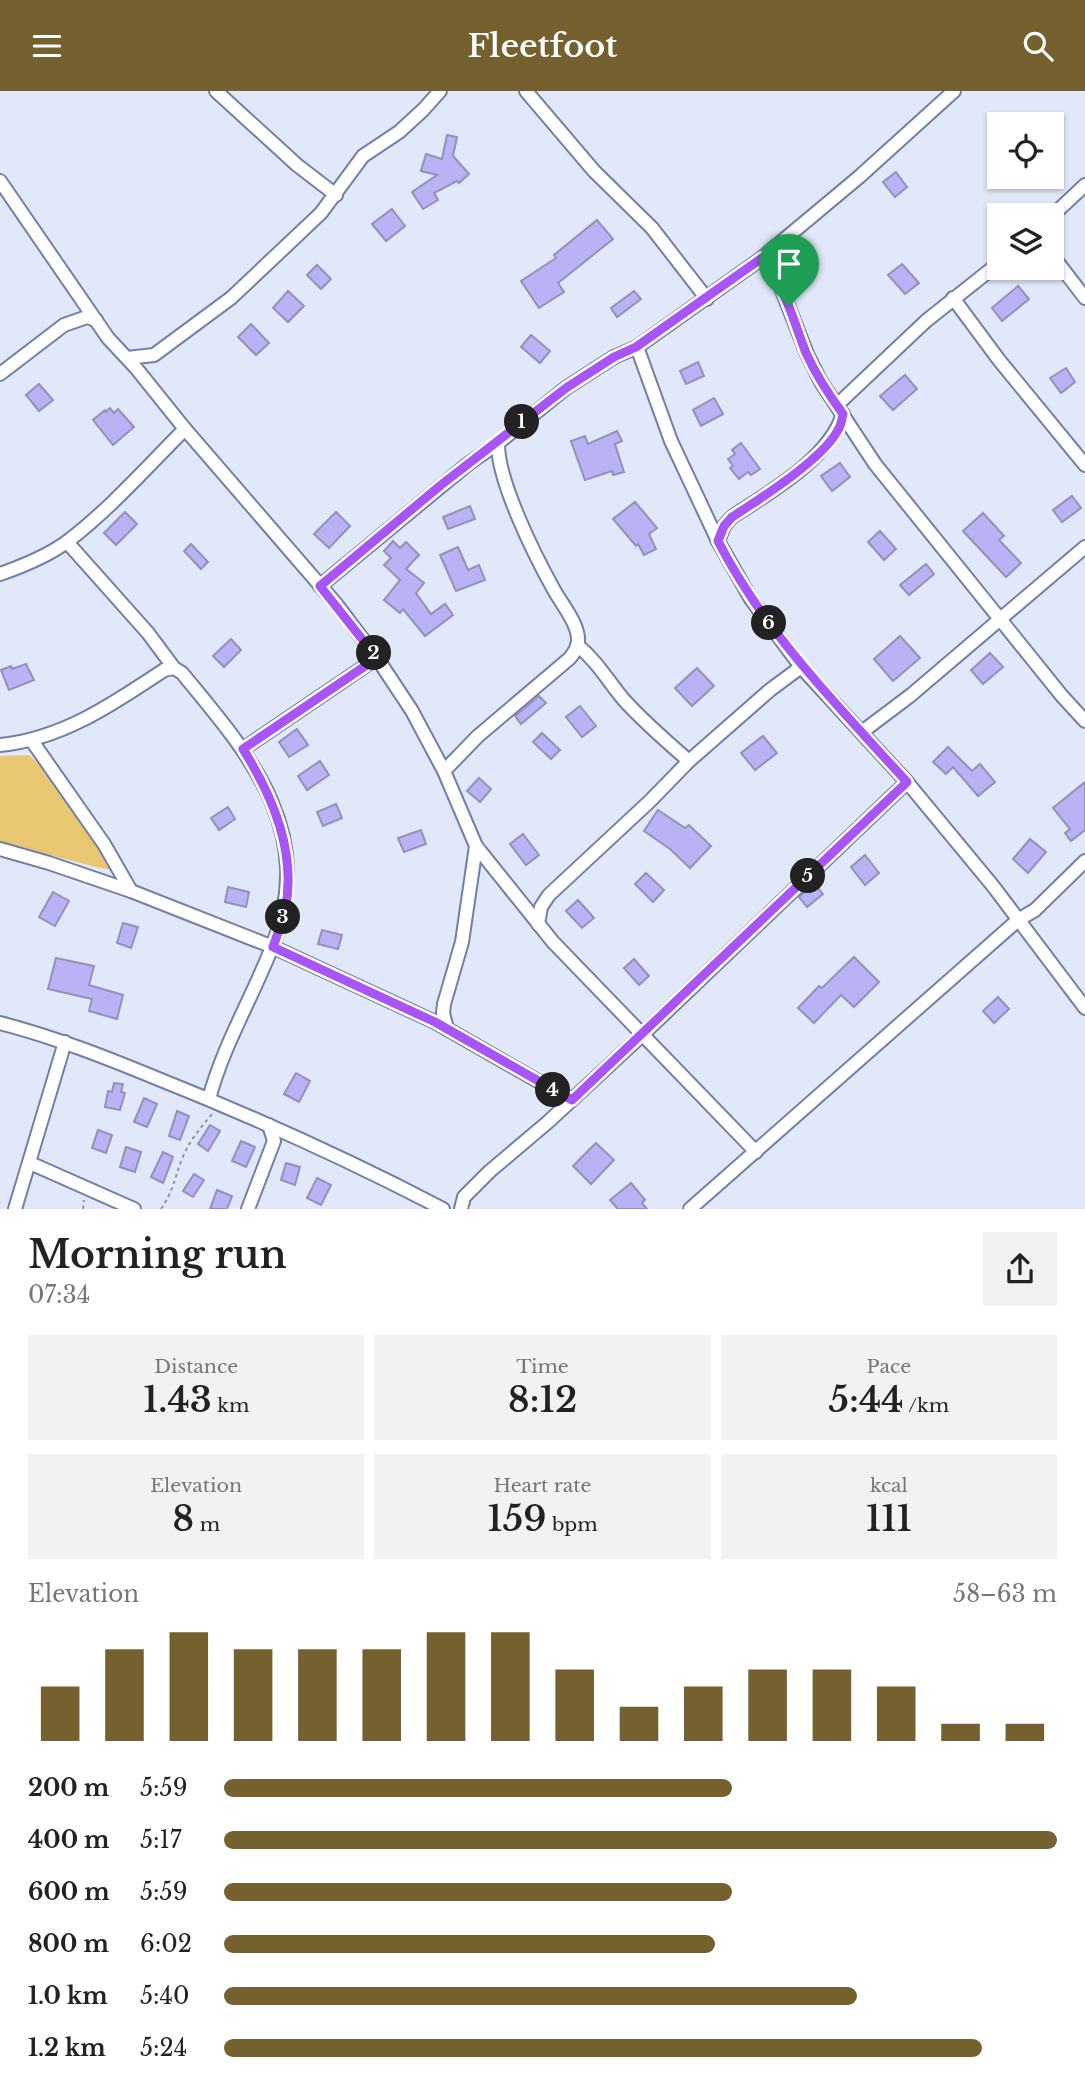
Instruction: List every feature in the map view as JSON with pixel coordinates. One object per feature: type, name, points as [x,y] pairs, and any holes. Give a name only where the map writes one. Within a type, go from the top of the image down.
[{"type":"street","points":[[216,91],[297,165],[336,195]]},
{"type":"street","points":[[142,375],[146,364],[154,355],[231,298],[321,213],[363,156],[399,132],[440,91]]},
{"type":"street","points":[[526,91],[594,171],[652,229],[707,299]]},
{"type":"street","points":[[320,586],[441,485],[566,388],[614,357],[636,347],[762,258],[859,177],[954,91]]},
{"type":"street","points":[[0,181],[96,320],[185,429],[275,531],[377,658],[412,711],[444,771],[476,846],[538,924],[756,1152]]},
{"type":"street","points":[[1064,205],[1085,185]]},
{"type":"street","points":[[762,258],[778,280],[821,382],[875,464],[1085,721]]},
{"type":"street","points":[[1064,271],[1085,298]]},
{"type":"street","points":[[718,541],[724,526],[732,517],[796,473],[830,442],[838,430],[840,410],[891,352],[987,272]]},
{"type":"street","points":[[64,325],[80,297]]},
{"type":"street","points":[[953,298],[999,360],[1085,465]]},
{"type":"street","points":[[0,374],[64,325],[87,317],[96,320]]},
{"type":"street","points":[[636,347],[671,441],[718,541],[751,599],[802,667],[907,782],[993,886],[1085,1008]]},
{"type":"street","points":[[127,358],[154,355]]},
{"type":"street","points":[[0,573],[23,566],[67,542],[185,429]]},
{"type":"street","points":[[444,771],[478,736],[570,658],[577,645],[575,629],[551,585],[509,493],[498,458],[498,443]]},
{"type":"street","points":[[67,542],[148,633],[243,749],[273,804],[288,865],[289,885],[285,913],[273,947],[215,1075],[212,1100]]},
{"type":"street","points":[[862,732],[911,695],[1085,547]]},
{"type":"street","points":[[577,645],[596,661],[622,698],[689,761]]},
{"type":"street","points":[[243,749],[377,658]]},
{"type":"street","points":[[538,924],[541,907],[549,895],[689,761],[770,690],[802,667]]},
{"type":"street","points":[[0,745],[32,741],[92,716],[164,670],[174,668]]},
{"type":"street","points":[[32,741],[104,843],[131,891]]},
{"type":"street","points":[[461,1209],[464,1197],[490,1171],[642,1035],[907,782]]},
{"type":"street","points":[[447,1029],[444,1004],[462,942],[476,846]]},
{"type":"street","points":[[0,849],[131,891],[273,947],[447,1029],[572,1100]]},
{"type":"street","points":[[690,1209],[1018,920],[1035,910],[1085,861]]},
{"type":"street","points":[[0,1023],[65,1042],[212,1100],[443,1209]]},
{"type":"street","points":[[15,1209],[65,1042]]},
{"type":"street","points":[[248,1209],[274,1141],[269,1125]]},
{"type":"street","points":[[30,1163],[134,1209]]},
{"type":"path","points":[[161,1209],[172,1193],[183,1156],[192,1139],[213,1114],[212,1100]]},
{"type":"shaded area","points":[[29,755],[62,785],[115,865],[108,869],[100,868],[0,842],[0,756]]},
{"type":"building","points":[[447,135],[457,137],[453,156],[469,174],[459,183],[457,181],[434,193],[438,200],[423,209],[412,192],[437,175],[421,171],[426,154],[442,159]]},
{"type":"building","points":[[896,172],[907,187],[895,197],[883,182]]},
{"type":"building","points":[[392,209],[405,226],[386,241],[372,224]]},
{"type":"building","points":[[597,220],[613,239],[558,283],[564,292],[539,308],[521,281],[556,258],[554,255]]},
{"type":"building","points":[[902,264],[919,283],[905,294],[888,275]]},
{"type":"building","points":[[317,265],[331,279],[321,289],[307,275]]},
{"type":"building","points":[[1018,286],[1029,299],[1002,321],[992,308]]},
{"type":"building","points":[[288,291],[304,306],[288,322],[273,308]]},
{"type":"building","points":[[634,291],[641,299],[617,317],[611,308]]},
{"type":"building","points":[[251,324],[269,343],[256,355],[238,337]]},
{"type":"building","points":[[531,335],[550,351],[540,363],[521,347]]},
{"type":"building","points":[[698,362],[704,376],[686,384],[680,371]]},
{"type":"building","points":[[1066,368],[1075,382],[1061,393],[1050,378]]},
{"type":"building","points":[[905,375],[917,389],[893,410],[880,396]]},
{"type":"building","points":[[39,384],[53,400],[39,411],[26,395]]},
{"type":"building","points":[[714,398],[723,414],[701,426],[693,410]]},
{"type":"building","points":[[110,408],[114,413],[118,409],[134,427],[113,445],[93,420]]},
{"type":"building","points":[[617,431],[622,441],[615,444],[624,472],[613,475],[612,471],[585,480],[571,441],[585,436],[588,444]]},
{"type":"building","points":[[741,443],[760,469],[751,475],[748,472],[739,479],[730,468],[733,466],[728,459],[735,454],[732,450]]},
{"type":"building","points":[[840,463],[850,477],[832,491],[821,476]]},
{"type":"building","points":[[1072,496],[1081,508],[1062,522],[1053,510]]},
{"type":"building","points":[[635,502],[657,528],[649,534],[656,549],[644,555],[638,544],[636,546],[613,519]]},
{"type":"building","points":[[470,506],[475,519],[448,529],[443,517]]},
{"type":"building","points":[[125,512],[137,524],[116,545],[104,533]]},
{"type":"building","points":[[336,512],[350,526],[329,548],[314,534]]},
{"type":"building","points":[[983,513],[1004,536],[999,540],[1021,563],[1006,577],[963,531]]},
{"type":"building","points":[[880,531],[896,549],[884,560],[868,542]]},
{"type":"building","points":[[393,541],[400,548],[406,542],[419,555],[406,569],[424,583],[416,593],[431,614],[445,604],[453,615],[425,636],[403,609],[400,613],[384,600],[400,580],[384,565],[391,558],[384,551]]},
{"type":"building","points":[[191,544],[208,562],[201,569],[184,551]]},
{"type":"building","points":[[458,547],[468,570],[479,565],[485,580],[456,591],[440,555]]},
{"type":"building","points":[[926,564],[934,574],[909,595],[900,585]]},
{"type":"building","points":[[900,636],[920,658],[893,681],[874,659]]},
{"type":"building","points":[[231,639],[241,650],[224,667],[213,656]]},
{"type":"building","points":[[990,653],[1003,667],[983,684],[971,670]]},
{"type":"building","points":[[26,664],[34,680],[9,690],[1,670]]},
{"type":"building","points":[[697,668],[714,686],[692,706],[675,688]]},
{"type":"building","points":[[539,696],[546,703],[521,724],[515,716]]},
{"type":"building","points":[[580,706],[596,726],[582,737],[566,717]]},
{"type":"building","points":[[297,729],[308,745],[289,757],[279,742]]},
{"type":"building","points":[[542,733],[560,750],[551,759],[533,742]]},
{"type":"building","points":[[763,736],[777,753],[755,770],[741,753]]},
{"type":"building","points":[[948,747],[972,771],[980,764],[995,782],[978,796],[953,767],[946,774],[933,762]]},
{"type":"building","points":[[320,761],[329,775],[307,790],[298,776]]},
{"type":"building","points":[[479,778],[491,789],[480,802],[467,791]]},
{"type":"building","points":[[1085,782],[1085,830],[1071,841],[1065,833],[1070,829],[1053,808]]},
{"type":"building","points":[[336,804],[342,818],[323,826],[317,812]]},
{"type":"building","points":[[228,807],[235,819],[219,830],[211,818]]},
{"type":"building","points":[[658,810],[685,828],[689,825],[711,846],[690,868],[670,849],[644,831]]},
{"type":"building","points":[[421,830],[426,844],[404,852],[398,838]]},
{"type":"building","points":[[523,834],[539,855],[526,865],[510,844]]},
{"type":"building","points":[[1030,839],[1046,852],[1028,873],[1013,859]]},
{"type":"building","points":[[865,855],[879,873],[865,885],[851,867]]},
{"type":"building","points":[[646,873],[664,890],[653,902],[635,884]]},
{"type":"building","points":[[814,883],[823,894],[807,907],[799,897]]},
{"type":"building","points":[[228,887],[249,892],[246,907],[225,902]]},
{"type":"building","points":[[53,892],[69,901],[55,926],[39,917]]},
{"type":"building","points":[[578,900],[594,918],[582,928],[566,911]]},
{"type":"building","points":[[123,923],[138,927],[131,948],[117,943]]},
{"type":"building","points":[[322,930],[342,935],[338,949],[318,944]]},
{"type":"building","points":[[854,957],[879,982],[854,1007],[841,995],[814,1023],[798,1008],[819,986],[822,988]]},
{"type":"building","points":[[56,958],[94,966],[89,985],[123,995],[117,1019],[89,1011],[92,999],[48,989]]},
{"type":"building","points":[[634,959],[649,976],[639,985],[624,968]]},
{"type":"building","points":[[998,997],[1009,1009],[994,1023],[983,1011]]},
{"type":"building","points":[[296,1073],[310,1081],[299,1102],[284,1094]]},
{"type":"building","points":[[114,1083],[123,1084],[121,1092],[125,1093],[120,1110],[105,1107],[108,1091],[112,1092]]},
{"type":"building","points":[[144,1098],[157,1104],[147,1127],[134,1122]]},
{"type":"building","points":[[177,1111],[189,1116],[180,1140],[169,1136]]},
{"type":"building","points":[[210,1125],[220,1131],[208,1151],[198,1144]]},
{"type":"building","points":[[98,1130],[112,1135],[106,1153],[92,1148]]},
{"type":"building","points":[[241,1141],[255,1147],[246,1167],[232,1161]]},
{"type":"building","points":[[596,1143],[614,1160],[591,1184],[573,1166]]},
{"type":"building","points":[[126,1147],[141,1152],[135,1172],[120,1167]]},
{"type":"building","points":[[163,1152],[173,1157],[163,1183],[151,1177]]},
{"type":"building","points":[[286,1163],[300,1167],[295,1185],[281,1180]]},
{"type":"building","points":[[194,1174],[204,1180],[193,1197],[183,1191]]},
{"type":"building","points":[[317,1178],[331,1185],[321,1205],[307,1198]]},
{"type":"building","points":[[631,1183],[645,1200],[642,1203],[647,1209],[618,1209],[610,1200]]},
{"type":"building","points":[[217,1190],[232,1196],[227,1209],[210,1209]]},
{"type":"route","points":[[762,258],[778,280],[789,306],[821,382],[843,414],[838,430],[830,442],[796,473],[732,517],[724,526],[718,541],[751,599],[802,667],[907,782],[572,1100],[435,1022],[273,947],[285,913],[289,885],[288,865],[273,804],[243,749],[377,658],[320,586],[441,485],[566,388],[614,357],[636,347],[762,258]]}]
